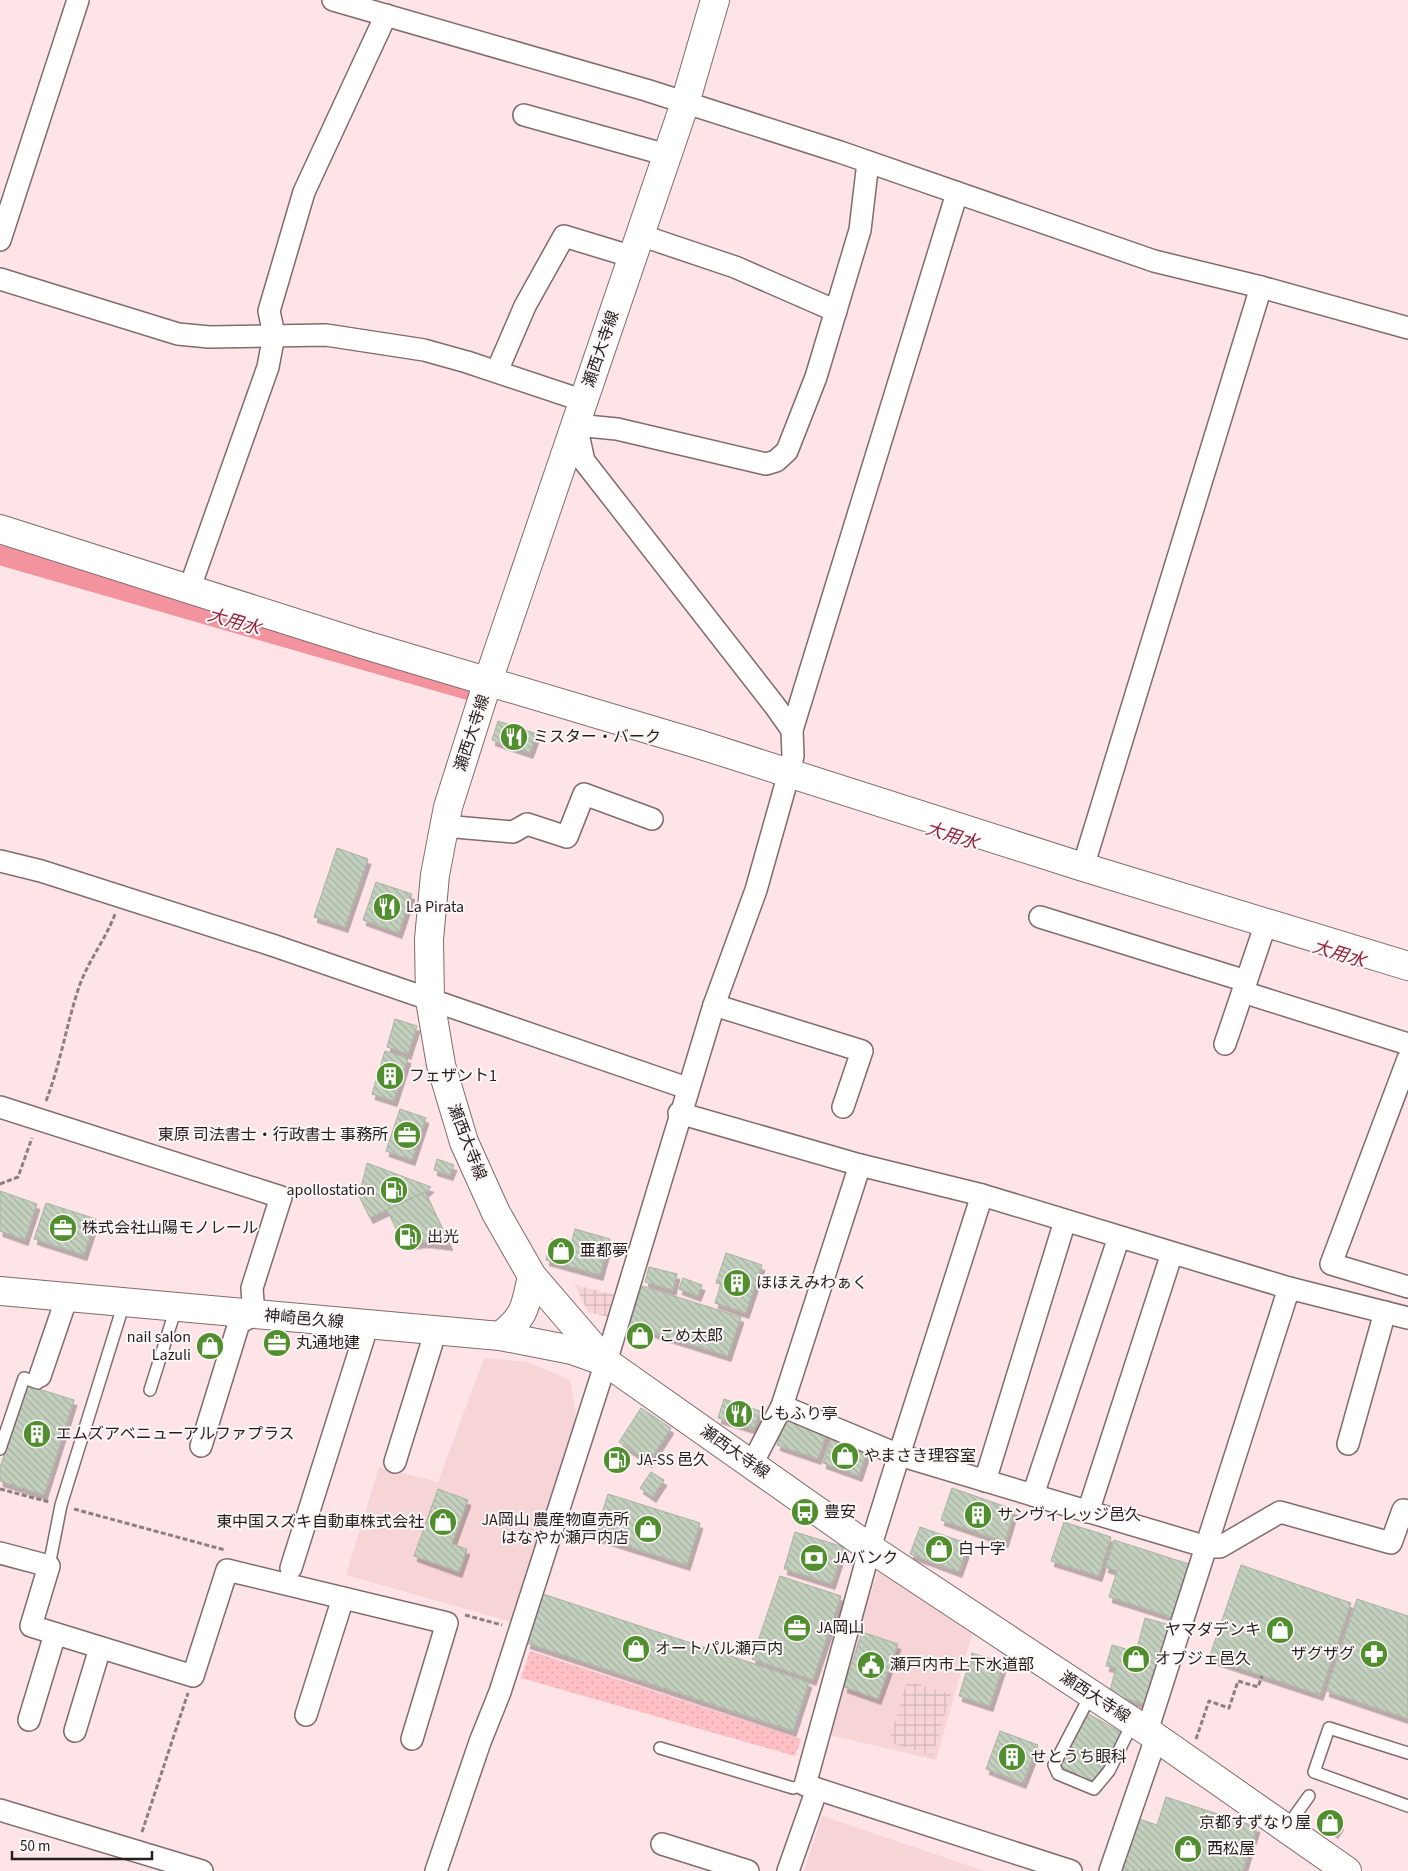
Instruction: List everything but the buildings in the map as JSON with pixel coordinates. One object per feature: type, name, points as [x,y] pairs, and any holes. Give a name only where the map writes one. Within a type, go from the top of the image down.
[{"type":"main road","name":"瀬西大寺線","points":[[715,0],[685,103],[488,681],[448,807],[435,876],[429,939],[430,1000],[440,1064],[464,1142],[496,1213],[532,1276],[606,1362],[876,1551],[1145,1730],[1347,1871]]},
{"type":"main road","points":[[0,529],[362,644],[789,773],[1083,867],[1265,928],[1408,966]]},
{"type":"main road","points":[[500,1336],[518,1322],[525,1307],[532,1276]]},
{"type":"main road","name":"神崎邑久線","points":[[0,1291],[500,1336],[554,1347],[606,1362]]},
{"type":"main road","points":[[554,1347],[566,1338],[568,1327],[565,1314]]},
{"type":"street","points":[[0,240],[78,0]]},
{"type":"street","points":[[333,0],[646,90],[868,162],[1154,261],[1261,287],[1408,328]]},
{"type":"street","points":[[189,590],[268,367],[274,335],[269,311],[304,192],[386,15]]},
{"type":"street","points":[[524,115],[667,155]]},
{"type":"street","points":[[0,279],[178,334],[209,337],[326,335],[424,350],[497,372],[617,429],[766,464],[776,462],[787,450],[816,376],[860,230],[868,162]]},
{"type":"street","points":[[436,1871],[466,1779],[500,1692],[606,1362],[687,1088],[714,1004],[751,906],[793,756],[792,730],[957,193]]},
{"type":"street","points":[[497,372],[525,306],[564,236],[636,246],[736,267],[836,311]]},
{"type":"street","points":[[1083,867],[1261,287]]},
{"type":"street","points":[[580,413],[584,461],[776,706],[792,730]]},
{"type":"street","points":[[444,826],[513,832],[527,824],[567,837],[584,794],[652,819]]},
{"type":"street","points":[[0,861],[41,871],[122,897],[687,1088]]},
{"type":"street","points":[[1040,917],[1408,1044]]},
{"type":"street","points":[[1224,1044],[1265,928]]},
{"type":"street","points":[[714,1004],[862,1051],[843,1107]]},
{"type":"street","points":[[1408,1059],[1332,1264],[1408,1288]]},
{"type":"street","points":[[0,1107],[281,1197],[252,1288],[254,1315],[239,1323],[201,1446]]},
{"type":"street","points":[[679,1114],[860,1165],[982,1195],[1289,1288],[1408,1318]]},
{"type":"street","points":[[752,1464],[782,1406],[860,1165]]},
{"type":"street","points":[[897,1460],[982,1195]]},
{"type":"street","points":[[985,1481],[1065,1221]]},
{"type":"street","points":[[1033,1496],[1119,1237]]},
{"type":"street","points":[[1088,1512],[1172,1253]]},
{"type":"street","points":[[1110,1871],[1145,1730],[1207,1547],[1289,1288]]},
{"type":"street","points":[[40,1376],[67,1298]]},
{"type":"street","points":[[1348,1444],[1385,1312]]},
{"type":"street","points":[[290,1568],[368,1324]]},
{"type":"street","points":[[395,1462],[436,1330]]},
{"type":"street","points":[[782,1406],[897,1460],[985,1481],[1207,1547],[1220,1547],[1280,1512],[1391,1543],[1403,1510],[1408,1512]]},
{"type":"street","points":[[788,1871],[876,1551],[906,1469],[897,1460]]},
{"type":"street","points":[[0,1553],[49,1566],[31,1626],[193,1676],[227,1570],[447,1623],[412,1739]]},
{"type":"street","points":[[306,1715],[343,1598]]},
{"type":"street","points":[[29,1720],[55,1634]]},
{"type":"street","points":[[75,1731],[100,1648]]},
{"type":"street","points":[[811,1787],[1071,1871]]},
{"type":"street","points":[[0,1810],[146,1859],[202,1871]]},
{"type":"street","points":[[662,1844],[698,1864],[748,1871]]},
{"type":"lane","points":[[49,1566],[61,1505],[124,1303]]},
{"type":"lane","points":[[150,1390],[176,1308]]},
{"type":"lane","points":[[0,1450],[24,1378],[38,1383],[40,1376]]},
{"type":"lane","points":[[1091,1694],[1054,1765],[1058,1774],[1094,1789],[1145,1730]]},
{"type":"lane","points":[[1408,1753],[1329,1728],[1314,1772],[1408,1806]]},
{"type":"lane","points":[[660,1748],[793,1788],[811,1787]]},
{"type":"lane","points":[[1286,1828],[1309,1796]]},
{"type":"path","points":[[0,1184],[18,1177],[54,1080],[78,989],[89,960],[109,930],[122,897]]},
{"type":"path","points":[[146,1859],[193,1676]]},
{"type":"path","points":[[1188,1760],[1209,1702],[1229,1708],[1238,1681],[1258,1687],[1262,1676]]},
{"type":"shaded area","points":[[575,1285],[616,1295],[609,1317],[588,1312]]},
{"type":"shaded area","points":[[484,1358],[528,1362],[570,1380],[577,1420],[515,1623],[346,1575],[379,1467],[438,1482]]},
{"type":"shaded area","points":[[878,1571],[972,1634],[936,1760],[825,1734]]},
{"type":"shaded area","points":[[530,1651],[801,1739],[795,1756],[521,1678]]},
{"type":"shaded area","points":[[907,1681],[951,1694],[932,1756],[889,1742]]},
{"type":"shaded area","points":[[822,1816],[985,1871],[804,1871]]},
{"type":"waterway","name":"大用水","points":[[0,555],[468,690]]},
{"type":"place","name":"ミスター・バーク","points":[[514,737]]},
{"type":"place","name":"La Pirata","points":[[387,907]]},
{"type":"place","name":"フェザント1","points":[[390,1076]]},
{"type":"place","name":"東原 司法書士・行政書士 事務所","points":[[407,1135]]},
{"type":"place","name":"apollostation","points":[[394,1190]]},
{"type":"place","name":"株式会社山陽モノレール","points":[[63,1228]]},
{"type":"place","name":"出光","points":[[408,1237]]},
{"type":"place","name":"亜都夢","points":[[561,1251]]},
{"type":"place","name":"ほほえみわぁく","points":[[737,1283]]},
{"type":"place","name":"こめ太郎","points":[[640,1336]]},
{"type":"place","name":"丸通地建","points":[[277,1343]]},
{"type":"place","name":"nail salon Lazuli","points":[[210,1346]]},
{"type":"place","name":"しもふり亭","points":[[739,1414]]},
{"type":"place","name":"エムズアベニューアルファプラス","points":[[37,1434]]},
{"type":"place","name":"やまさき理容室","points":[[845,1456]]},
{"type":"place","name":"JA-SS 邑久","points":[[617,1460]]},
{"type":"place","name":"豊安","points":[[805,1512]]},
{"type":"place","name":"サンヴィレッジ邑久","points":[[978,1515]]},
{"type":"place","name":"東中国スズキ自動車株式会社","points":[[443,1522]]},
{"type":"place","name":"JA岡山 農産物直売所 はなやか瀬戸内店","points":[[648,1529]]},
{"type":"place","name":"白十字","points":[[939,1549]]},
{"type":"place","name":"JAバンク","points":[[814,1558]]},
{"type":"place","name":"JA岡山","points":[[797,1628]]},
{"type":"place","name":"ヤマダデンキ","points":[[1280,1630]]},
{"type":"place","name":"オートパル瀬戸内","points":[[636,1649]]},
{"type":"place","name":"ザグザグ","points":[[1374,1654]]},
{"type":"place","name":"オブジェ邑久","points":[[1136,1659]]},
{"type":"place","name":"瀬戸内市上下水道部","points":[[871,1665]]},
{"type":"place","name":"せとうち眼科","points":[[1012,1757]]},
{"type":"place","name":"京都すずなり屋","points":[[1330,1823]]},
{"type":"place","name":"西松屋","points":[[1188,1849]]}]
